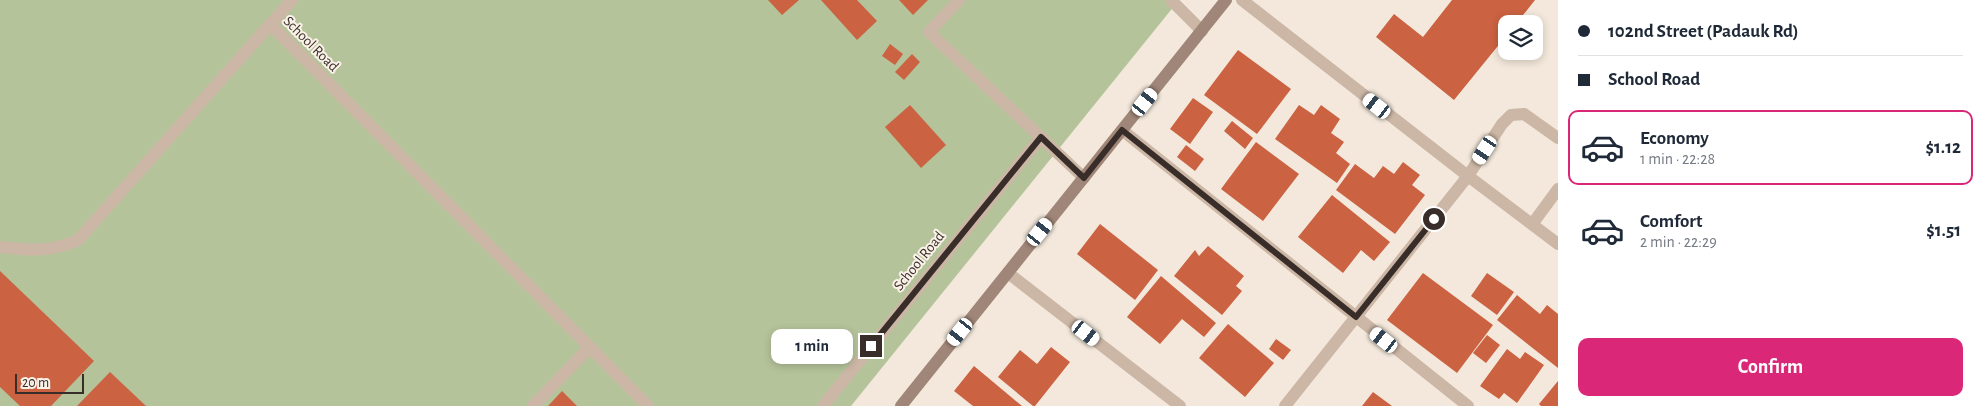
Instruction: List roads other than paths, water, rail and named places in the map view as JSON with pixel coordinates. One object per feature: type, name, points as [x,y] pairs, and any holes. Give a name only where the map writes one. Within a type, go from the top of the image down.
[{"type":"main road","points":[[901,406],[1226,0]]},
{"type":"lane","points":[[270,24],[292,0]]},
{"type":"lane","points":[[959,0],[929,32],[1084,178]]},
{"type":"lane","points":[[1171,0],[1202,31]]},
{"type":"lane","points":[[1242,0],[1558,244]]},
{"type":"lane","name":"School Road","points":[[0,248],[41,251],[61,248],[78,240],[270,24],[648,406]]},
{"type":"lane","points":[[1285,406],[1468,176],[1502,124],[1511,115],[1524,114],[1558,138]]},
{"type":"lane","points":[[1122,130],[1468,406]]},
{"type":"lane","name":"School Road","points":[[823,406],[1041,137]]},
{"type":"lane","points":[[1532,224],[1558,189]]},
{"type":"lane","points":[[1008,273],[1180,406]]},
{"type":"lane","points":[[533,406],[590,347]]}]
